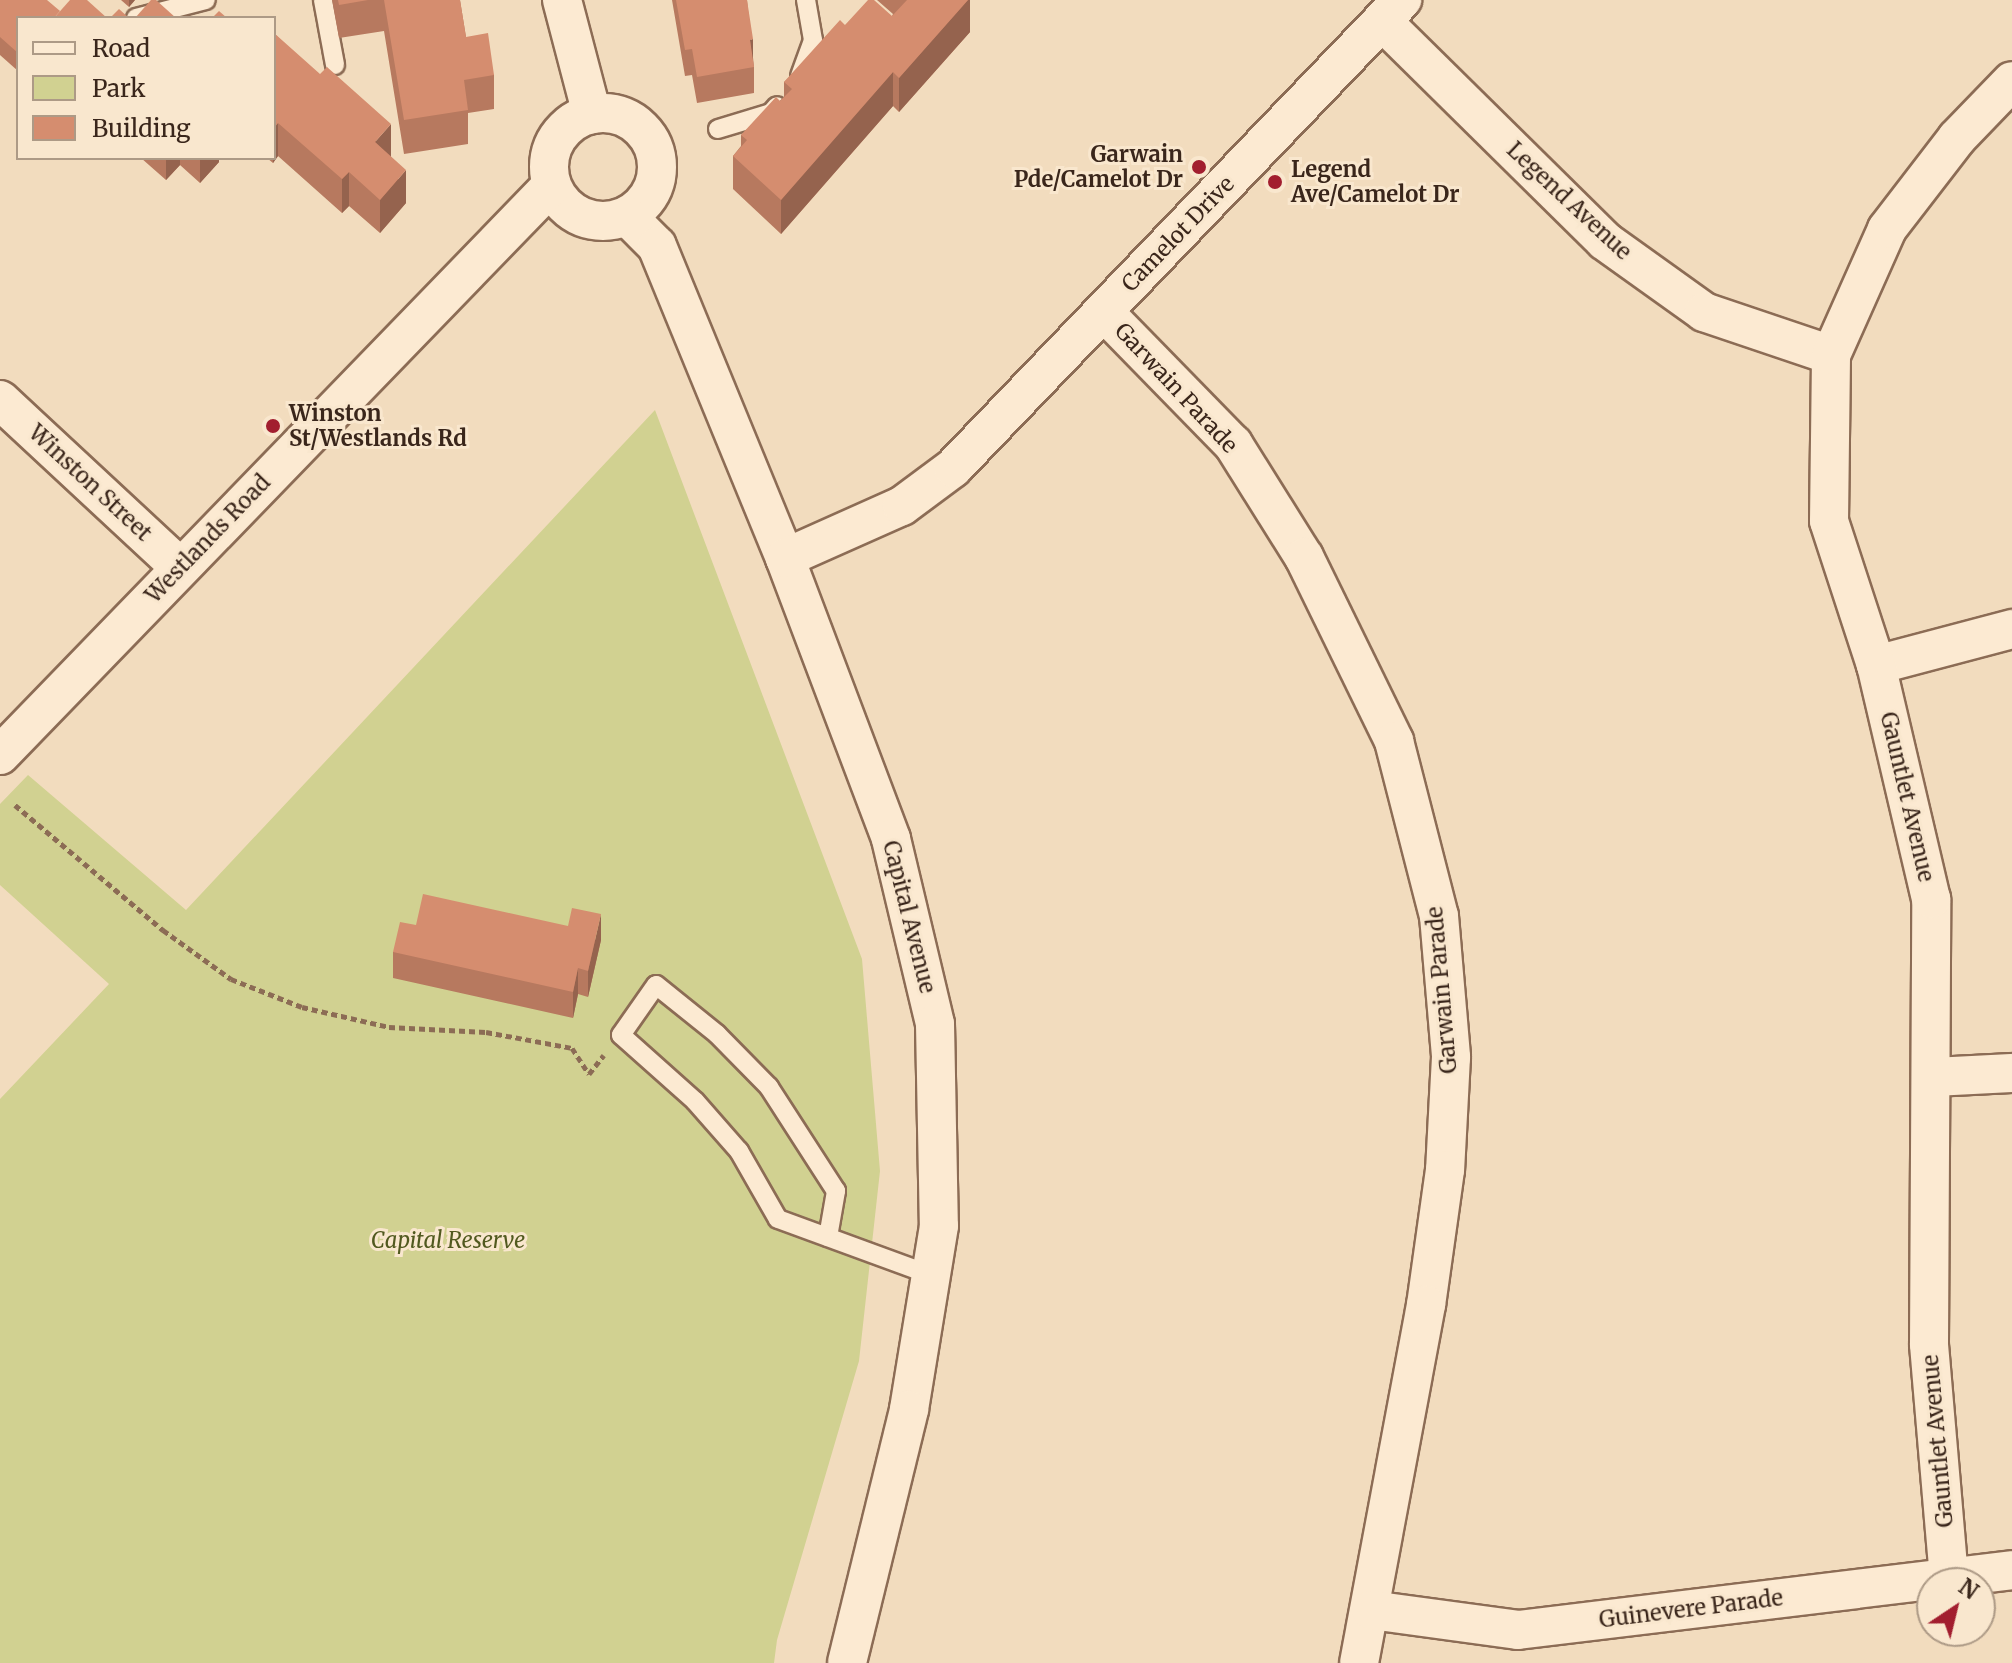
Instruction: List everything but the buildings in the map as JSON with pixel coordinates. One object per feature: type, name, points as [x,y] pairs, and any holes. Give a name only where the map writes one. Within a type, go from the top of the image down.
[{"type":"street","points":[[562,0],[592,114]]},
{"type":"street","name":"Camelot Drive","points":[[785,558],[902,506],[953,468],[1392,11]]},
{"type":"street","name":"Legend Avenue","points":[[1392,11],[1605,241],[1704,312],[1831,355]]},
{"type":"street","name":"Gauntlet Avenue","points":[[1948,1567],[1929,1344],[1933,1077],[1931,899],[1876,665],[1829,521],[1831,355],[1887,229],[1957,138],[2012,81]]},
{"type":"street","points":[[610,113],[629,119],[643,130],[653,146],[658,164],[655,184],[647,200],[627,216],[609,221],[590,220],[572,212],[552,185],[549,167],[557,140],[576,119],[610,113]]},
{"type":"street","name":"Westlands Road","points":[[0,755],[552,185]]},
{"type":"street","name":"Capital Avenue","points":[[627,216],[657,246],[785,558],[891,839],[935,1024],[939,1226],[909,1410],[847,1663]]},
{"type":"street","name":"Garwain Parade","points":[[1104,312],[1233,444],[1304,557],[1394,741],[1439,916],[1451,1057],[1445,1170],[1426,1305],[1359,1663]]},
{"type":"street","name":"Winston Street","points":[[0,400],[180,567]]},
{"type":"street","points":[[1876,665],[2012,629]]},
{"type":"street","points":[[1933,1077],[2012,1073]]},
{"type":"street","name":"Guinevere Parade","points":[[1371,1610],[1518,1630],[1916,1582]]},
{"type":"lane","points":[[144,16],[206,0]]},
{"type":"lane","points":[[323,0],[335,65]]},
{"type":"lane","points":[[718,129],[771,113],[799,80],[813,40],[806,0]]},
{"type":"lane","points":[[828,1237],[836,1191],[769,1087],[717,1034],[656,985],[621,1035],[695,1101],[739,1151],[778,1219],[931,1275]]},
{"type":"path","points":[[15,805],[163,930],[231,979],[302,1007],[389,1027],[486,1032],[572,1048],[589,1074],[621,1035]]},
{"type":"green space","name":"Capital Reserve","points":[[655,410],[862,959],[880,1171],[859,1361],[777,1640],[774,1663],[0,1663],[0,1099],[109,984],[0,885],[0,804],[28,775],[186,910]]},
{"type":"place","name":"Garwain Pde/Camelot Dr","points":[[1199,167]]},
{"type":"place","name":"Legend Ave/Camelot Dr","points":[[1275,182]]},
{"type":"place","name":"Winston St/Westlands Rd","points":[[273,426]]}]
